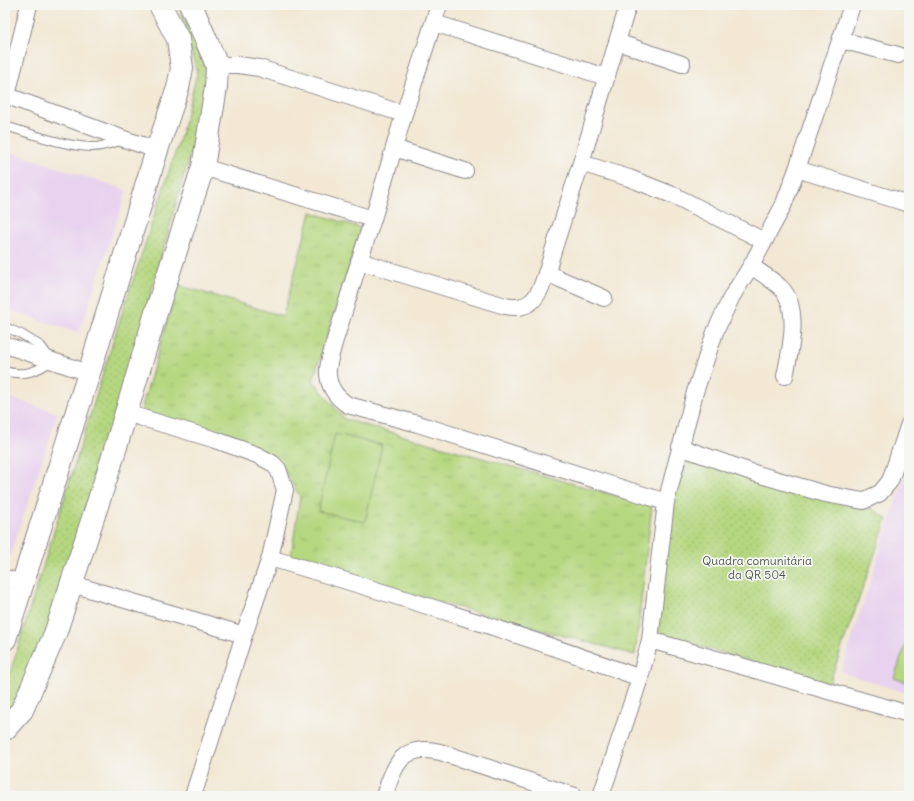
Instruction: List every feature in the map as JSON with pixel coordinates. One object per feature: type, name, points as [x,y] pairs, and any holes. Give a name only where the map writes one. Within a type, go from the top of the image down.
[{"type":"street","points":[[28,5],[6,95],[157,150]]},
{"type":"street","points":[[5,639],[14,580],[89,373],[157,150],[178,88],[182,68],[178,38],[160,5]]},
{"type":"street","points":[[439,5],[404,114],[333,348],[328,369],[334,393],[348,405],[418,424],[666,502]]},
{"type":"street","points":[[359,261],[505,306],[516,308],[522,307],[534,299],[546,273],[581,163],[628,5]]},
{"type":"street","points":[[603,795],[640,678],[650,640],[666,502],[695,392],[715,332],[732,296],[751,266],[783,206],[797,169],[852,5]]},
{"type":"street","points":[[5,730],[22,710],[55,634],[111,463],[158,306],[203,167],[216,87],[217,65],[198,7]]},
{"type":"street","points":[[434,23],[606,76]]},
{"type":"street","points":[[840,40],[898,55]]},
{"type":"street","points":[[617,42],[682,64]]},
{"type":"street","points":[[217,65],[239,65],[259,68],[404,114]]},
{"type":"street","points":[[394,148],[465,171]]},
{"type":"street","points":[[581,163],[629,178],[674,196],[764,241]]},
{"type":"street","points":[[203,167],[373,219]]},
{"type":"street","points":[[797,169],[909,204]]},
{"type":"street","points":[[751,266],[782,289],[790,302],[793,325],[785,376]]},
{"type":"street","points":[[546,273],[604,298]]},
{"type":"street","points":[[5,346],[89,373]]},
{"type":"street","points":[[126,413],[216,440],[257,455],[272,463],[278,469],[285,490],[270,558],[193,796]]},
{"type":"street","points":[[680,447],[754,473],[825,494],[863,501],[880,493],[890,482],[909,424]]},
{"type":"street","points":[[270,558],[436,608],[570,652],[640,678]]},
{"type":"street","points":[[72,584],[244,635]]},
{"type":"street","points":[[650,640],[909,714]]},
{"type":"street","points":[[384,796],[392,772],[398,762],[404,756],[418,749],[427,749],[440,752],[575,796]]},
{"type":"lane","points":[[5,126],[64,143],[93,147],[109,145],[124,139]]},
{"type":"lane","points":[[5,327],[21,334],[41,346],[52,361],[38,371],[25,374],[5,371]]},
{"type":"shaded area","points":[[5,5],[14,5],[5,35]]},
{"type":"shaded area","points":[[5,150],[127,190],[79,333],[5,309]]},
{"type":"shaded area","points":[[5,396],[58,413],[10,556],[5,554]]},
{"type":"shaded area","points":[[909,461],[909,694],[841,672]]},
{"type":"green space","points":[[179,5],[211,80],[114,424],[55,621],[19,708],[5,718],[5,689],[116,332],[182,132],[197,73]]},
{"type":"green space","points":[[311,212],[361,228],[313,380],[344,419],[652,506],[635,655],[290,562],[300,497],[280,462],[141,410],[178,285],[283,316]]},
{"type":"green space","points":[[335,434],[382,445],[365,522],[318,511]]},
{"type":"green space","name":"Quadra comunitária da QR 504","points":[[694,452],[864,503],[887,519],[829,684],[657,634],[671,491]]},
{"type":"green space","points":[[909,635],[909,683],[894,678]]}]
